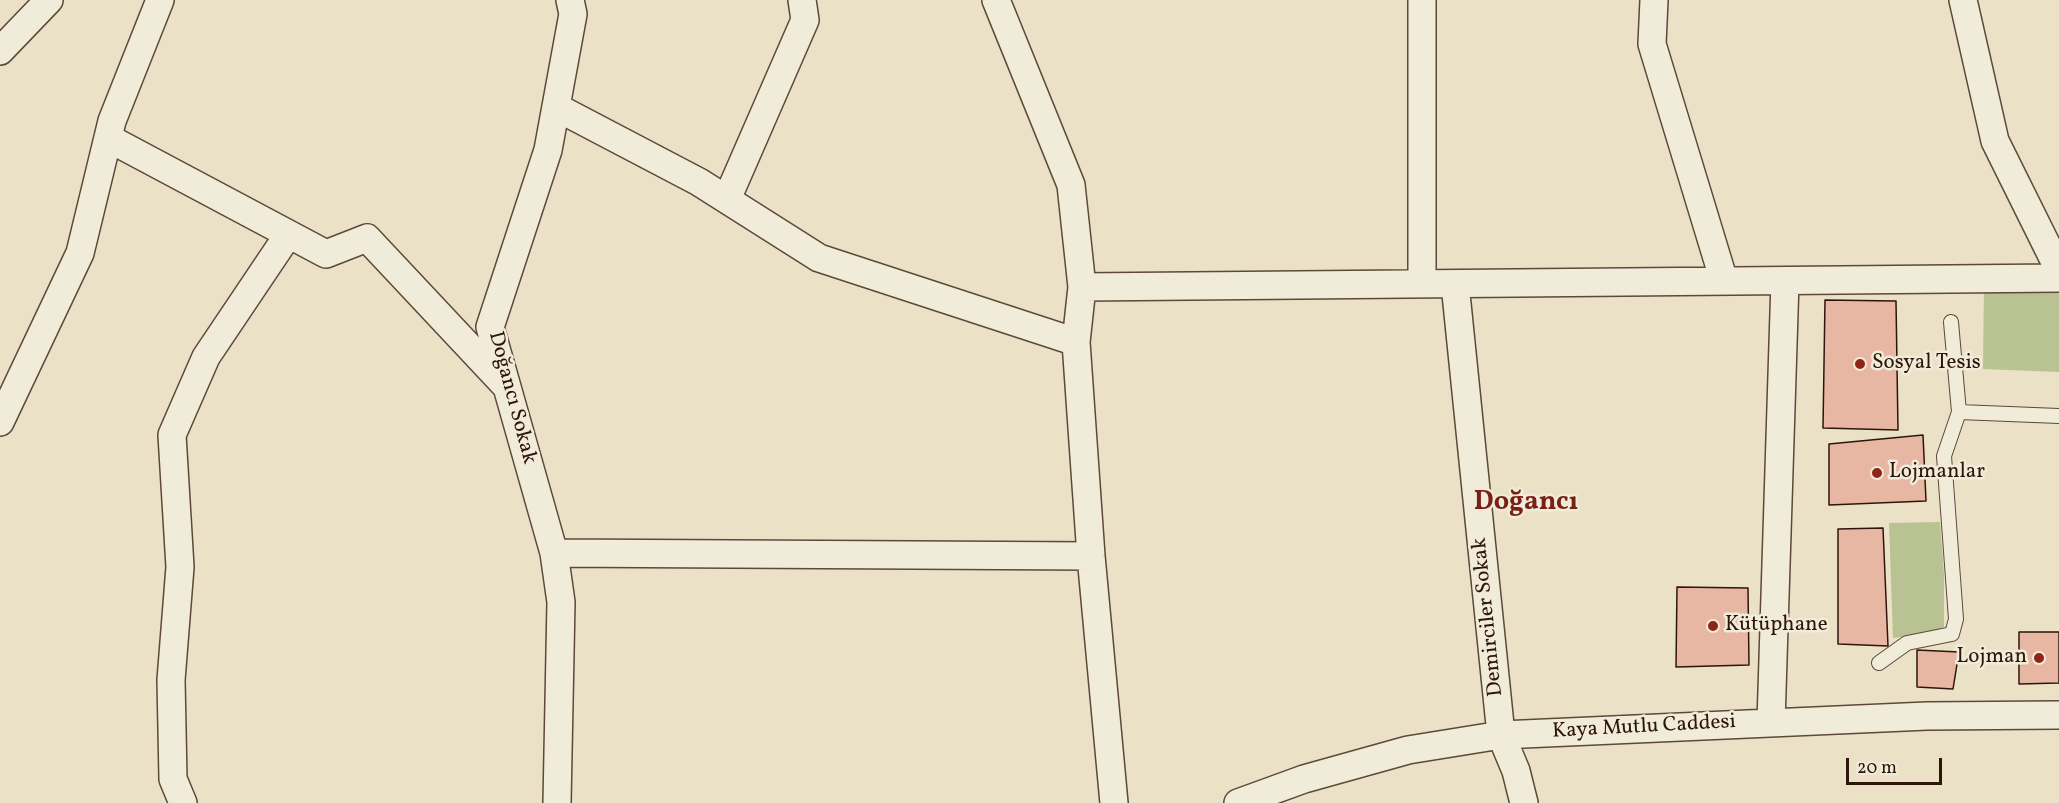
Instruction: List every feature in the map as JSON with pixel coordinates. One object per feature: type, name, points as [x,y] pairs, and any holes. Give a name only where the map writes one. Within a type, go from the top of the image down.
[{"type":"street","points":[[0,51],[50,0]]},
{"type":"street","points":[[0,422],[80,253],[112,121],[160,0]]},
{"type":"street","name":"Doğancı Sokak","points":[[557,803],[561,602],[554,553],[490,327],[548,150],[573,14],[570,0]]},
{"type":"street","points":[[727,199],[805,20],[802,0]]},
{"type":"street","points":[[996,0],[1071,185],[1082,287],[1076,342],[1091,556],[1114,803]]},
{"type":"street","points":[[1422,0],[1422,284]]},
{"type":"street","points":[[1654,0],[1652,44],[1724,281]]},
{"type":"street","points":[[1963,0],[1995,141],[2059,270]]},
{"type":"street","points":[[556,107],[727,199],[819,258],[1076,342]]},
{"type":"street","points":[[108,138],[326,254],[367,238],[507,387]]},
{"type":"street","points":[[183,803],[173,779],[171,680],[180,567],[172,435],[206,357],[288,235]]},
{"type":"street","points":[[1082,287],[2059,278]]},
{"type":"street","points":[[1771,722],[1785,280]]},
{"type":"street","name":"Demirciler Sokak","points":[[1455,284],[1501,735],[1524,803]]},
{"type":"street","points":[[554,553],[1091,556]]},
{"type":"street","name":"Kaya Mutlu Caddesi","points":[[1238,803],[1304,779],[1408,750],[1501,735],[1927,716],[2059,716]]},
{"type":"lane","points":[[1879,663],[1907,644],[1952,634],[1956,619],[1944,456],[1959,412],[1951,322]]},
{"type":"lane","points":[[1959,412],[2059,416]]},
{"type":"green space","points":[[2059,279],[2059,372],[1983,369],[1984,283]]},
{"type":"green space","points":[[1940,522],[1944,575],[1944,627],[1924,634],[1893,638],[1889,523]]},
{"type":"building","name":"Sosyal Tesis","points":[[1825,300],[1896,301],[1898,430],[1823,428]]},
{"type":"building","name":"Lojmanlar","points":[[1923,435],[1926,501],[1829,505],[1829,444]]},
{"type":"building","name":"Lojmanlar","points":[[1883,528],[1888,646],[1838,644],[1838,529]]},
{"type":"building","name":"Kütüphane","points":[[1677,587],[1748,588],[1749,665],[1676,667]]},
{"type":"building","name":"Lojman","points":[[2019,632],[2059,632],[2059,683],[2019,684]]},
{"type":"building","points":[[1917,650],[1959,652],[1953,689],[1917,687]]},
{"type":"place","name":"Sosyal Tesis","points":[[1860,364]]},
{"type":"place","name":"Lojmanlar","points":[[1877,473]]},
{"type":"place","name":"Kütüphane","points":[[1713,626]]},
{"type":"place","name":"Lojman","points":[[2039,658]]},
{"type":"district","name":"Doğancı","points":[[1526,504]]}]
